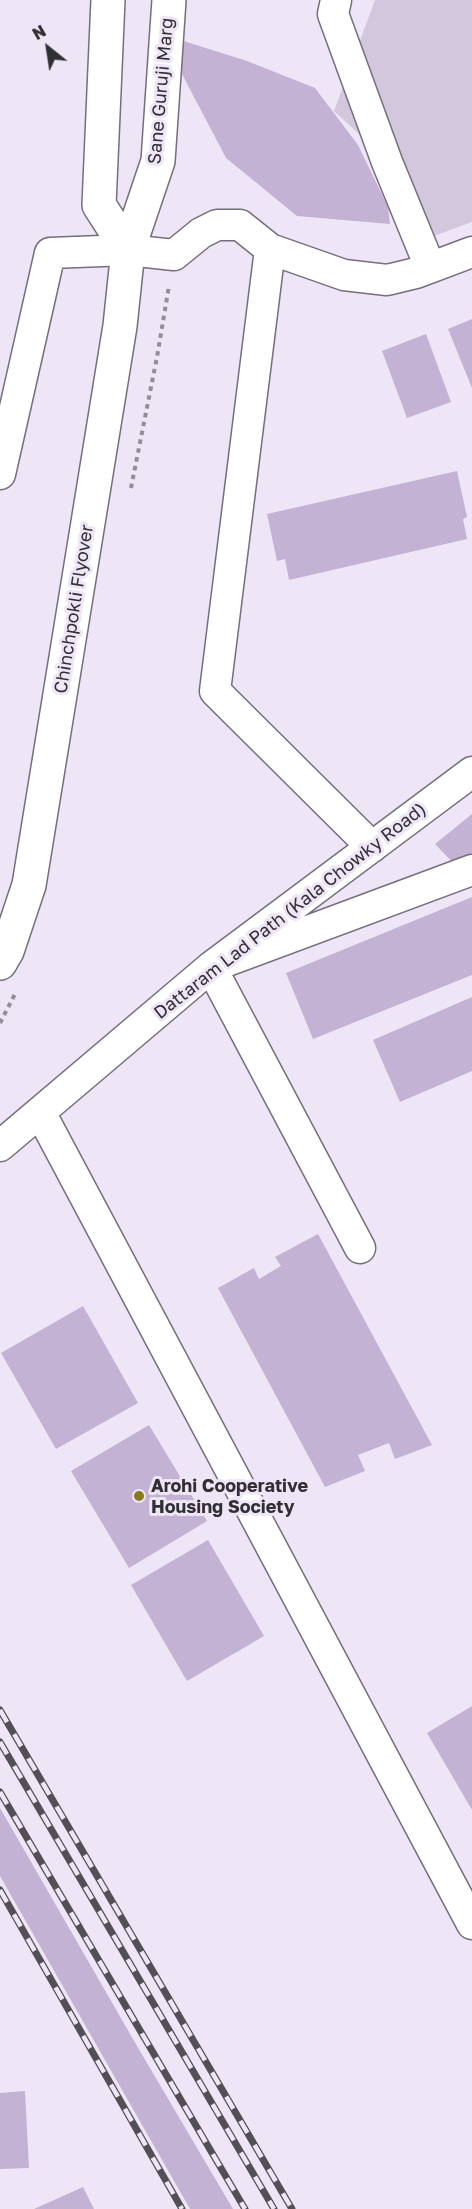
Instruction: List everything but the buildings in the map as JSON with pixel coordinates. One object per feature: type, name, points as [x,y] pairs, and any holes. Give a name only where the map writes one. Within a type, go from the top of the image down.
[{"type":"main road","points":[[108,0],[99,205],[128,250]]},
{"type":"main road","name":"Sane Guruji Marg","points":[[128,250],[158,161],[169,0]]},
{"type":"main road","name":"Chinchpokli Flyover","points":[[0,963],[7,951],[29,885],[120,326],[128,250]]},
{"type":"street","points":[[336,0],[333,14],[387,162],[430,267]]},
{"type":"street","points":[[0,474],[50,253],[128,250],[174,255],[201,233],[217,225],[240,225],[270,249],[344,275],[387,280],[472,252]]},
{"type":"street","points":[[270,249],[215,691],[372,847]]},
{"type":"street","name":"Dattaram Lad Path (Kala Chowky Road)","points":[[0,1146],[211,967],[472,772]]},
{"type":"street","points":[[360,1248],[211,967],[472,870]]},
{"type":"street","points":[[40,1112],[472,1924]]},
{"type":"shaded area","points":[[375,0],[472,0],[472,222],[415,243],[384,157],[334,111]]},
{"type":"railway","points":[[0,1710],[292,2209]]},
{"type":"railway","points":[[0,1742],[274,2209]]},
{"type":"railway","points":[[0,1792],[245,2209]]},
{"type":"railway","points":[[0,1890],[182,2209]]},
{"type":"place","name":"Arohi Cooperative Housing Society","points":[[139,1496]]}]
